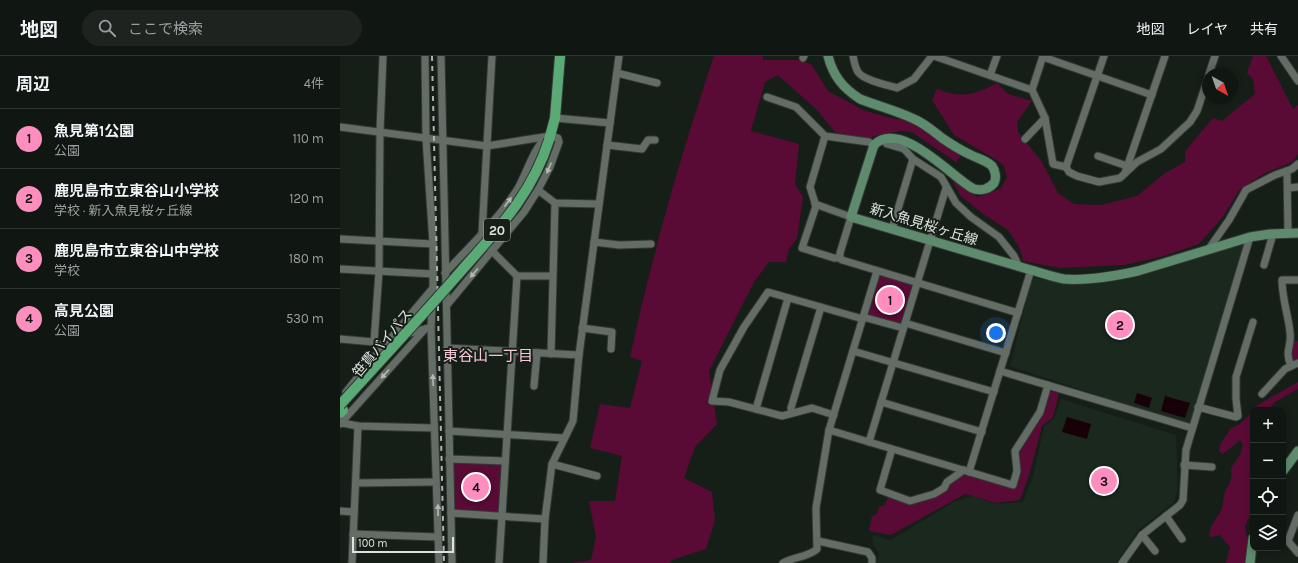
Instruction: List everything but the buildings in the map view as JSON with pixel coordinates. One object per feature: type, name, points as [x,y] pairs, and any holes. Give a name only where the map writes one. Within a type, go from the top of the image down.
[{"type":"main road","name":"笹貫バイパス","points":[[341,415],[429,308],[518,205],[535,176],[555,118],[560,56]]},
{"type":"street","points":[[374,342],[379,272],[380,131],[383,56]]},
{"type":"street","points":[[425,56],[426,139],[433,244],[433,288],[428,328],[434,428],[439,563]]},
{"type":"street","points":[[440,56],[452,563]]},
{"type":"street","points":[[492,56],[482,232],[492,251],[517,276],[552,276]]},
{"type":"street","points":[[543,563],[545,519],[552,464],[573,421],[578,355],[620,56]]},
{"type":"street","points":[[767,97],[796,107],[825,136],[869,142],[874,145],[883,140],[894,137],[903,140],[944,164],[964,182],[977,190],[987,189],[996,180],[993,168],[988,162],[955,146],[920,121],[860,99],[846,89],[834,72],[828,56]]},
{"type":"street","points":[[853,56],[860,74],[876,82],[897,88],[914,79],[933,56],[1032,90]]},
{"type":"street","points":[[990,75],[997,56]]},
{"type":"street","points":[[1066,167],[1104,56]]},
{"type":"street","points":[[1124,174],[1165,56]]},
{"type":"street","points":[[1211,68],[1215,56]]},
{"type":"street","points":[[1281,56],[1298,81]]},
{"type":"street","points":[[1152,95],[1043,57],[1032,90],[1045,118],[1053,164],[1066,167],[1073,175],[1099,182],[1116,179],[1137,162],[1161,149],[1190,122],[1197,112],[1202,97]]},
{"type":"street","points":[[617,73],[657,83]]},
{"type":"street","points":[[555,118],[610,123]]},
{"type":"street","points":[[1025,139],[1045,118]]},
{"type":"street","points":[[340,127],[487,146],[558,138],[559,142],[550,167],[524,212],[447,305]]},
{"type":"street","points":[[825,136],[810,188],[815,204],[802,248],[834,258],[840,258],[842,260],[877,271],[1018,313]]},
{"type":"street","points":[[445,273],[517,190],[540,141],[549,138]]},
{"type":"street","points":[[607,145],[642,149],[648,140],[655,140]]},
{"type":"street","points":[[883,140],[887,144],[904,149],[913,159],[937,174],[956,203],[999,237],[1014,256],[1019,267]]},
{"type":"street","name":"新入魚見桜ヶ丘線","points":[[874,145],[851,217],[1054,277],[1073,279],[1120,275],[1250,237],[1298,233]]},
{"type":"street","points":[[1098,156],[1127,166]]},
{"type":"street","points":[[892,229],[913,159]]},
{"type":"street","points":[[1208,250],[1229,220],[1246,190],[1288,171],[1298,164]]},
{"type":"street","points":[[1288,171],[1288,233]]},
{"type":"street","points":[[869,442],[946,188]]},
{"type":"street","points":[[1288,188],[1298,188]]},
{"type":"street","points":[[538,190],[555,203],[599,204]]},
{"type":"street","points":[[551,354],[555,203]]},
{"type":"street","points":[[815,204],[851,217],[840,258]]},
{"type":"street","points":[[1264,265],[1273,234]]},
{"type":"street","points":[[1122,563],[1142,535],[1180,505],[1183,500],[1186,450],[1250,237]]},
{"type":"street","points":[[340,239],[433,244]]},
{"type":"street","points":[[594,242],[619,245],[651,244]]},
{"type":"street","points":[[340,269],[433,274]]},
{"type":"street","points":[[892,449],[880,490],[910,501],[934,494],[944,488],[947,482],[967,471],[982,432],[1031,270]]},
{"type":"street","points":[[783,563],[794,557],[814,552],[817,548],[816,508],[829,430],[877,271]]},
{"type":"street","points":[[499,563],[517,276]]},
{"type":"street","points":[[1262,394],[1285,369],[1294,364],[1287,356],[1291,333],[1282,295],[1282,280],[1298,280]]},
{"type":"street","points":[[340,398],[433,288]]},
{"type":"street","points":[[834,415],[812,408],[782,416],[730,402],[712,401],[720,370],[744,327],[768,292],[863,318],[904,325],[1006,352]]},
{"type":"street","points":[[756,409],[788,298]]},
{"type":"street","points":[[792,413],[791,408],[821,307]]},
{"type":"street","points":[[1198,407],[1229,416],[1238,416],[1236,377],[1253,322]]},
{"type":"street","points":[[391,338],[428,328]]},
{"type":"street","points":[[428,328],[341,415],[358,426],[434,428]]},
{"type":"street","points":[[582,328],[612,332],[611,349]]},
{"type":"street","points":[[340,339],[374,342],[383,346]]},
{"type":"street","points":[[447,348],[578,355]]},
{"type":"street","points":[[853,350],[994,392]]},
{"type":"street","points":[[534,386],[537,353]]},
{"type":"street","points":[[1000,371],[1192,428]]},
{"type":"street","points":[[829,430],[1013,485],[1018,471],[1015,452],[1040,412],[1048,385]]},
{"type":"street","points":[[881,402],[982,432]]},
{"type":"street","points":[[352,563],[358,426]]},
{"type":"street","points":[[449,431],[564,438]]},
{"type":"street","points":[[1286,467],[1298,451]]},
{"type":"street","points":[[450,458],[505,461]]},
{"type":"street","points":[[552,464],[598,476]]},
{"type":"street","points":[[1184,465],[1212,466]]},
{"type":"street","points":[[356,483],[436,482]]},
{"type":"street","points":[[340,511],[354,512]]},
{"type":"street","points":[[451,513],[545,519]]},
{"type":"street","points":[[1298,515],[1288,541],[1298,553]]},
{"type":"street","points":[[1166,516],[1182,539]]},
{"type":"street","points":[[353,534],[438,537]]},
{"type":"street","points":[[1142,535],[1155,551]]},
{"type":"street","points":[[818,541],[868,552],[872,558],[872,563]]},
{"type":"street","points":[[1250,563],[1251,551]]},
{"type":"shaded area","points":[[714,56],[763,56],[763,60],[800,60],[812,65],[828,91],[863,110],[891,118],[917,122],[962,154],[956,162],[912,132],[899,131],[874,136],[868,139],[836,133],[816,109],[778,75],[765,82],[751,131],[799,144],[795,184],[803,197],[797,238],[789,249],[786,262],[769,262],[754,282],[709,371],[717,424],[695,447],[684,478],[712,492],[715,520],[706,549],[672,560],[670,563],[571,563],[591,560],[596,537],[589,501],[615,501],[622,456],[590,448],[600,404],[630,408],[642,361],[630,357],[648,281],[690,130]]},
{"type":"shaded area","points":[[1253,56],[1266,56],[1293,109],[1298,105],[1298,154],[1292,162],[1265,173],[1240,189],[1222,218],[1199,244],[1160,257],[1124,265],[1060,268],[1023,261],[1020,249],[1008,230],[983,214],[967,201],[960,195],[952,180],[937,167],[913,151],[918,149],[954,181],[978,197],[1000,189],[1007,178],[1004,166],[995,159],[954,135],[932,100],[937,89],[961,95],[974,93],[997,83],[1008,94],[1032,101],[1017,122],[1018,132],[1042,162],[1058,193],[1074,204],[1101,205],[1137,196],[1165,173],[1185,162],[1185,151],[1213,118],[1222,121],[1255,94],[1253,79],[1247,73]]},
{"type":"shaded area","points":[[1241,245],[1245,247],[1190,423],[1187,425],[1010,366],[1032,278],[1091,284],[1141,275]]},
{"type":"shaded area","points":[[882,275],[912,284],[913,286],[900,323],[897,324],[870,316],[867,313],[878,276]]},
{"type":"shaded area","points":[[1294,341],[1298,341],[1298,360],[1295,361],[1292,360],[1291,356]]},
{"type":"shaded area","points":[[1298,382],[1298,389],[1273,403],[1272,407],[1256,407]]},
{"type":"shaded area","points":[[1048,391],[1059,393],[1053,417],[1042,426],[1030,472],[1020,500],[996,503],[965,494],[891,535],[869,531],[872,516],[877,514],[879,507],[885,505],[888,497],[910,503],[948,485],[960,475],[973,476],[1014,488],[1020,474],[1019,454],[1027,440]]},
{"type":"shaded area","points":[[1137,393],[1152,398],[1149,408],[1134,403]]},
{"type":"shaded area","points":[[1165,396],[1190,403],[1185,418],[1161,411]]},
{"type":"shaded area","points":[[1061,399],[1176,435],[1178,490],[1173,503],[1138,530],[1116,563],[877,563],[879,553],[873,544],[872,535],[891,540],[954,502],[972,496],[996,504],[1023,502],[1034,473],[1044,426],[1054,419]]},
{"type":"shaded area","points":[[1250,414],[1250,516],[1245,526],[1250,553],[1247,563],[1226,563],[1230,547],[1220,535],[1212,537],[1209,536],[1209,532],[1222,508],[1225,492],[1230,483],[1232,472],[1231,468],[1241,453],[1243,445],[1240,440],[1223,454],[1219,451],[1220,445],[1231,428],[1240,424]]},
{"type":"shaded area","points":[[1067,417],[1091,424],[1087,439],[1062,432]]},
{"type":"shaded area","points":[[455,460],[500,462],[502,465],[498,512],[454,511],[452,509],[451,464]]},
{"type":"railway","points":[[432,56],[444,563]]},
{"type":"place","name":"魚見第1公園","points":[[890,300]]},
{"type":"place","name":"鹿児島市立東谷山小学校","points":[[1120,325]]},
{"type":"place","name":"鹿児島市立東谷山中学校","points":[[1104,481]]},
{"type":"place","name":"高見公園","points":[[476,487]]},
{"type":"district","name":"東谷山一丁目","points":[[488,356]]}]
